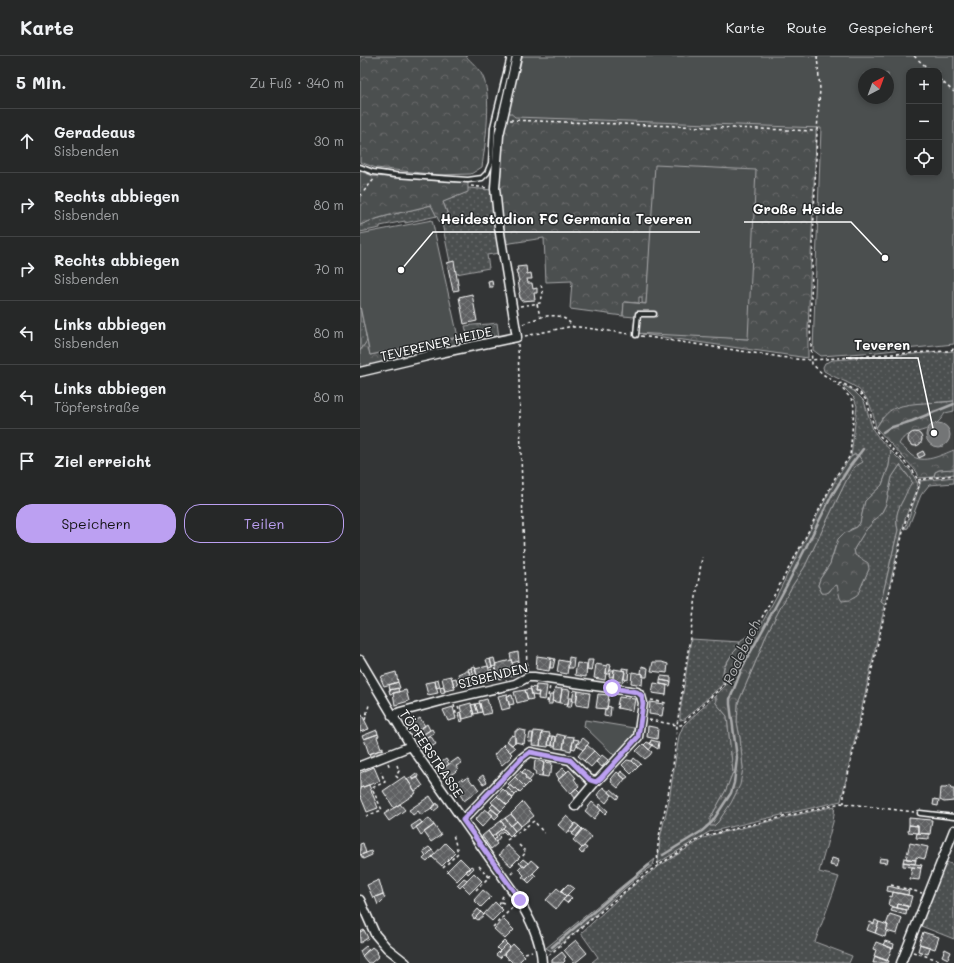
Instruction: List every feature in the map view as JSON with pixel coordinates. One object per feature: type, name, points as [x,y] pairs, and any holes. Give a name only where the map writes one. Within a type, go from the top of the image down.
[{"type":"street","points":[[517,56],[499,135],[496,188],[499,227],[518,337]]},
{"type":"street","name":"TEVERENER HEIDE","points":[[360,372],[440,353],[518,337]]},
{"type":"street","name":"TÖPFERSTRASSE","points":[[360,660],[411,746],[520,900],[534,928],[542,960]]},
{"type":"street","name":"SISBENDEN","points":[[392,716],[400,712],[452,698],[515,684],[528,677],[637,692],[643,699]]},
{"type":"street","points":[[576,806],[638,737],[643,699]]},
{"type":"street","points":[[360,766],[411,746]]},
{"type":"street","points":[[463,820],[522,758],[530,752],[570,760],[590,780],[596,782]]},
{"type":"street","points":[[901,963],[954,830]]},
{"type":"street","points":[[360,900],[375,934],[387,948],[406,963]]},
{"type":"lane","points":[[360,167],[383,174],[403,176],[468,180],[482,178],[488,173],[491,163],[493,122],[510,56]]},
{"type":"lane","points":[[636,335],[638,314],[654,314]]},
{"type":"lane","points":[[920,813],[954,817]]},
{"type":"path","points":[[641,718],[681,725],[729,680],[803,542],[836,476],[850,456],[854,408],[853,401],[838,384],[824,375],[812,364],[811,360],[810,326],[817,131],[820,89],[817,56]]},
{"type":"path","points":[[914,56],[928,68]]},
{"type":"path","points":[[942,82],[954,92]]},
{"type":"path","points":[[502,120],[817,131]]},
{"type":"path","points":[[360,196],[374,178],[382,179]]},
{"type":"path","points":[[465,186],[496,188]]},
{"type":"path","points":[[512,306],[540,303],[543,294],[541,284]]},
{"type":"path","points":[[537,304],[540,316]]},
{"type":"path","points":[[516,327],[540,316],[547,315],[562,318],[570,322],[573,327]]},
{"type":"path","points":[[528,677],[518,337],[573,327],[591,328],[780,357],[811,360],[947,351],[954,349]]},
{"type":"path","points":[[838,384],[842,383],[860,393],[867,401],[874,427],[879,435],[913,471],[920,484],[906,519],[844,793],[844,803]]},
{"type":"path","points":[[918,480],[954,476]]},
{"type":"path","points":[[658,865],[658,836],[669,790],[702,556]]},
{"type":"path","points":[[495,668],[498,688]]},
{"type":"path","points":[[491,669],[498,688]]},
{"type":"path","points":[[547,702],[551,679]]},
{"type":"path","points":[[452,698],[457,718]]},
{"type":"path","points":[[643,699],[666,703]]},
{"type":"path","points":[[365,720],[369,705]]},
{"type":"path","points":[[396,765],[399,771],[396,776],[399,779]]},
{"type":"path","points":[[366,816],[382,810],[372,788],[385,782],[381,772]]},
{"type":"path","points":[[542,960],[550,955],[609,904],[658,865],[704,836],[844,803],[920,813]]},
{"type":"path","points":[[507,840],[534,821],[544,833]]},
{"type":"path","points":[[443,868],[458,853],[453,834]]},
{"type":"path","points":[[519,845],[526,852],[521,858]]},
{"type":"path","points":[[478,866],[489,878]]},
{"type":"path","points":[[476,890],[498,869]]},
{"type":"path","points":[[891,885],[928,894]]},
{"type":"path","points":[[500,904],[505,895],[503,892]]},
{"type":"path","points":[[493,928],[520,900]]},
{"type":"path","points":[[501,902],[504,903],[506,901]]},
{"type":"path","points":[[906,950],[945,962]]},
{"type":"shaded area","points":[[954,411],[954,450],[927,460],[912,456],[899,444],[900,441],[907,436],[919,430],[928,429],[942,419],[945,413]]},
{"type":"shaded area","points":[[938,423],[947,426],[950,435],[947,444],[938,447],[929,444],[926,435],[929,426]]},
{"type":"green space","points":[[360,56],[466,56],[481,72],[487,94],[488,107],[482,167],[471,174],[439,175],[376,168],[360,162]]},
{"type":"green space","points":[[519,56],[954,56],[954,344],[821,356],[813,350],[821,128],[515,117],[507,110]]},
{"type":"green space","points":[[514,72],[817,112],[808,358],[642,334],[640,332],[748,339],[656,165],[646,304],[642,303],[642,297],[639,297],[639,303],[624,302],[623,316],[570,309],[572,281],[546,282],[544,238],[504,244],[498,189],[499,156]]},
{"type":"green space","points":[[655,165],[756,170],[748,339],[633,333],[635,317],[623,316],[624,302],[646,304]]},
{"type":"green space","points":[[360,171],[373,176],[468,183],[468,192],[443,202],[449,218],[439,221],[431,205],[386,216],[360,225]]},
{"type":"green space","points":[[468,188],[493,190],[499,253],[487,255],[489,268],[456,274],[450,262],[442,223],[439,221],[449,217],[443,202],[467,192]]},
{"type":"green space","points":[[431,205],[437,216],[405,223],[405,221],[380,226],[380,228],[360,232],[360,225],[386,216]]},
{"type":"green space","points":[[432,220],[458,337],[370,355],[360,306],[360,234]]},
{"type":"green space","points":[[360,306],[367,341],[360,351]]},
{"type":"green space","points":[[497,323],[499,337],[464,344],[461,336],[467,334],[465,326]]},
{"type":"green space","points":[[458,337],[461,346],[360,369],[360,351],[367,341],[370,355]]},
{"type":"green space","points":[[954,351],[954,401],[916,404],[882,418],[876,428],[872,409],[862,393],[852,385],[824,371],[823,367],[825,363],[833,360]]},
{"type":"green space","points":[[843,385],[854,391],[864,401],[873,430],[891,451],[889,466],[882,485],[865,501],[860,523],[857,527],[851,529],[835,547],[830,564],[820,579],[818,585],[822,593],[829,592],[833,586],[837,585],[857,595],[869,569],[855,555],[854,549],[865,531],[882,512],[886,504],[892,477],[900,465],[912,481],[910,488],[898,510],[898,530],[881,602],[885,605],[841,801],[709,832],[658,863],[660,838],[669,800],[679,736],[683,726],[716,695],[716,703],[727,716],[733,772],[726,790],[712,815],[718,822],[737,792],[743,768],[737,722],[738,703],[767,633],[792,586],[804,568],[847,479],[854,467],[862,462],[858,455],[851,457],[857,406],[854,398]]},
{"type":"green space","points":[[954,401],[954,411],[945,413],[942,418],[932,427],[908,435],[901,440],[899,444],[911,455],[921,459],[932,458],[954,450],[954,469],[939,470],[935,472],[934,477],[919,478],[917,472],[876,428],[882,419],[892,409],[910,404]]},
{"type":"green space","points":[[891,451],[911,471],[918,484],[905,519],[885,605],[881,602],[898,530],[897,514],[912,482],[900,465],[892,477],[886,504],[882,512],[865,531],[854,549],[855,555],[868,563],[869,569],[857,596],[850,600],[842,601],[837,585],[827,593],[822,593],[818,585],[820,579],[830,564],[838,539],[843,534],[857,527],[860,523],[865,501],[882,485],[889,466]]},
{"type":"green space","points":[[854,455],[858,455],[863,462],[854,467],[847,479],[804,568],[792,586],[767,633],[738,703],[737,722],[743,768],[740,785],[731,803],[718,822],[714,826],[710,826],[710,819],[726,790],[733,772],[727,716],[716,703],[716,695],[730,681],[736,671],[776,597],[837,477]]},
{"type":"green space","points":[[946,469],[954,469],[954,474],[934,477],[935,472]]},
{"type":"green space","points":[[954,477],[954,483],[929,485],[921,495],[908,528],[905,529],[920,481]]},
{"type":"green space","points":[[753,633],[729,678],[723,684],[724,668],[732,654],[738,648],[741,640]]},
{"type":"green space","points":[[691,639],[740,642],[724,667],[723,684],[685,719],[680,720],[680,713]]},
{"type":"green space","points":[[585,720],[634,728],[633,737],[615,756],[584,726]]},
{"type":"green space","points":[[835,806],[833,822],[819,872],[839,877],[815,942],[852,956],[849,963],[592,962],[598,957],[581,933],[628,890],[656,868],[704,838],[712,835]]},
{"type":"green space","points":[[655,859],[653,865],[578,930],[551,951],[546,948]]},
{"type":"green space","points":[[946,862],[954,865],[954,939],[921,926]]},
{"type":"building","points":[[454,261],[459,290],[453,291],[447,263]]},
{"type":"building","points":[[526,266],[527,274],[531,273],[532,279],[527,279],[528,283],[532,283],[533,289],[537,288],[537,293],[534,293],[535,300],[521,301],[519,281],[516,270],[518,270],[517,267]]},
{"type":"building","points":[[492,280],[493,287],[489,287],[488,281]]},
{"type":"building","points":[[472,294],[477,321],[464,324],[459,297]]},
{"type":"building","points":[[915,432],[920,434],[922,439],[920,444],[915,446],[910,444],[908,439],[910,434]]},
{"type":"building","points":[[923,451],[925,455],[919,458],[917,454]]},
{"type":"building","points":[[518,652],[519,661],[512,663],[510,654]]},
{"type":"building","points":[[537,656],[551,658],[549,671],[536,669]]},
{"type":"building","points":[[569,657],[574,658],[573,668],[568,668]]},
{"type":"building","points":[[494,658],[496,666],[492,667],[490,659]]},
{"type":"building","points":[[551,658],[555,659],[553,668],[550,668]]},
{"type":"building","points":[[490,659],[492,667],[489,668],[486,660]]},
{"type":"building","points":[[511,660],[515,666],[515,675],[499,679],[495,664]]},
{"type":"building","points":[[559,660],[569,662],[567,674],[557,672]]},
{"type":"building","points":[[588,660],[593,660],[591,671],[587,670]]},
{"type":"building","points":[[653,662],[668,664],[667,673],[651,671]]},
{"type":"building","points":[[577,663],[587,664],[586,677],[575,675]]},
{"type":"building","points":[[596,664],[607,666],[605,680],[594,678]]},
{"type":"building","points":[[607,664],[611,665],[609,674],[606,674]]},
{"type":"building","points":[[475,666],[477,675],[474,676],[471,667]]},
{"type":"building","points":[[488,666],[492,680],[479,683],[475,669]]},
{"type":"building","points":[[642,666],[648,668],[647,677],[643,677],[643,674],[641,673]]},
{"type":"building","points":[[472,668],[474,678],[471,679],[468,669]]},
{"type":"building","points":[[622,668],[629,669],[628,680],[624,679],[625,671],[622,670]]},
{"type":"building","points":[[614,669],[625,671],[623,681],[614,681]]},
{"type":"building","points":[[610,670],[614,670],[613,677],[609,677]]},
{"type":"building","points":[[469,671],[472,684],[462,686],[458,674]]},
{"type":"building","points":[[396,672],[398,682],[384,686],[381,679],[382,676]]},
{"type":"building","points":[[632,672],[643,674],[642,685],[631,683]]},
{"type":"building","points":[[451,676],[455,689],[445,691],[442,678]]},
{"type":"building","points":[[661,676],[671,677],[671,682],[660,680]]},
{"type":"building","points":[[456,678],[458,685],[454,686],[452,679]]},
{"type":"building","points":[[438,679],[440,687],[436,688],[435,680]]},
{"type":"building","points":[[660,680],[671,682],[670,686],[660,684]]},
{"type":"building","points":[[435,681],[438,693],[428,695],[425,683]]},
{"type":"building","points":[[398,682],[400,688],[390,690],[389,685]]},
{"type":"building","points":[[654,683],[667,685],[666,695],[652,693]]},
{"type":"building","points":[[536,685],[547,686],[545,700],[538,699],[539,692],[535,692]]},
{"type":"building","points":[[443,686],[445,692],[441,693],[440,687]]},
{"type":"building","points":[[530,687],[536,688],[535,692],[539,692],[538,696],[532,695]]},
{"type":"building","points":[[398,688],[399,692],[390,694],[389,690]]},
{"type":"building","points":[[555,688],[562,689],[560,703],[552,701]]},
{"type":"building","points":[[531,689],[533,699],[528,700],[525,690]]},
{"type":"building","points":[[562,689],[570,690],[568,704],[560,703]]},
{"type":"building","points":[[406,690],[409,701],[395,705],[393,693]]},
{"type":"building","points":[[525,690],[528,700],[517,703],[514,692]]},
{"type":"building","points":[[574,690],[578,691],[576,701],[572,701]]},
{"type":"building","points":[[578,691],[590,693],[588,707],[576,705]]},
{"type":"building","points":[[507,694],[510,708],[502,710],[498,696]]},
{"type":"building","points":[[598,694],[609,695],[607,709],[596,708]]},
{"type":"building","points":[[512,695],[514,704],[509,705],[507,696]]},
{"type":"building","points":[[550,695],[553,695],[552,704],[548,704]]},
{"type":"building","points":[[619,697],[635,699],[633,711],[617,708]]},
{"type":"building","points":[[569,698],[573,698],[571,707],[567,707]]},
{"type":"building","points":[[487,699],[491,713],[483,715],[479,701]]},
{"type":"building","points":[[650,702],[664,704],[662,716],[649,714]]},
{"type":"building","points":[[471,703],[474,716],[463,719],[460,706]]},
{"type":"building","points":[[480,703],[482,712],[478,713],[475,704]]},
{"type":"building","points":[[475,704],[478,713],[474,714],[471,705]]},
{"type":"building","points":[[607,706],[611,707],[610,717],[604,716]]},
{"type":"building","points":[[453,707],[456,719],[448,721],[443,710]]},
{"type":"building","points":[[461,712],[463,721],[460,722],[458,713]]},
{"type":"building","points":[[361,713],[369,729],[360,732],[360,714]]},
{"type":"building","points":[[420,718],[425,726],[413,733],[409,725]]},
{"type":"building","points":[[427,724],[430,730],[421,736],[418,730]]},
{"type":"building","points":[[648,726],[658,728],[657,739],[647,737]]},
{"type":"building","points":[[432,729],[434,733],[425,738],[422,735]]},
{"type":"building","points":[[517,729],[526,731],[524,744],[515,742],[515,731],[517,731]]},
{"type":"building","points":[[377,730],[378,734],[364,739],[362,736]]},
{"type":"building","points":[[534,731],[542,732],[540,746],[532,745]]},
{"type":"building","points":[[542,732],[550,733],[548,747],[540,746]]},
{"type":"building","points":[[530,733],[533,733],[532,742],[528,742]]},
{"type":"building","points":[[378,734],[379,736],[377,737],[381,748],[383,747],[383,749],[369,754],[364,739]]},
{"type":"building","points":[[557,734],[565,736],[563,749],[555,748]]},
{"type":"building","points":[[430,735],[436,744],[424,751],[419,742]]},
{"type":"building","points":[[512,735],[515,736],[515,742],[512,745],[507,741]]},
{"type":"building","points":[[549,736],[553,736],[552,746],[548,745]]},
{"type":"building","points":[[553,736],[556,737],[555,746],[552,746]]},
{"type":"building","points":[[565,736],[574,737],[571,751],[563,749]]},
{"type":"building","points":[[583,738],[589,743],[583,750],[577,745]]},
{"type":"building","points":[[574,739],[579,740],[575,749],[571,748]]},
{"type":"building","points":[[651,740],[659,742],[658,749],[650,744]]},
{"type":"building","points":[[507,741],[515,748],[510,752],[503,745]]},
{"type":"building","points":[[647,742],[653,745],[649,750],[644,745]]},
{"type":"building","points":[[643,744],[652,752],[645,759],[636,751]]},
{"type":"building","points":[[503,745],[512,754],[510,756],[511,757],[502,765],[494,755]]},
{"type":"building","points":[[587,745],[594,751],[584,761],[578,756]]},
{"type":"building","points":[[383,749],[385,753],[371,758],[369,754]]},
{"type":"building","points":[[594,751],[600,757],[591,767],[584,761]]},
{"type":"building","points":[[602,755],[608,760],[602,767],[596,762]]},
{"type":"building","points":[[458,758],[462,763],[456,766],[458,769],[447,777],[442,769]]},
{"type":"building","points":[[634,758],[641,764],[638,767],[632,761]]},
{"type":"building","points":[[446,759],[449,764],[442,769],[439,764]]},
{"type":"building","points":[[535,760],[544,762],[542,776],[535,775]]},
{"type":"building","points":[[627,760],[632,761],[638,767],[631,774],[622,765]]},
{"type":"building","points":[[544,762],[552,763],[551,773],[549,773],[548,777],[542,776]]},
{"type":"building","points":[[374,767],[380,781],[360,788],[360,773]]},
{"type":"building","points":[[563,768],[567,772],[559,779],[556,774]]},
{"type":"building","points":[[525,769],[533,776],[529,781],[522,772]]},
{"type":"building","points":[[569,770],[576,778],[574,779],[579,786],[570,794],[558,780]]},
{"type":"building","points":[[520,771],[530,782],[525,787],[515,777]]},
{"type":"building","points":[[621,771],[628,777],[625,779],[619,774]]},
{"type":"building","points":[[617,772],[625,779],[618,788],[611,782],[611,779]]},
{"type":"building","points":[[416,773],[419,777],[413,780],[411,777]]},
{"type":"building","points":[[483,775],[487,782],[483,784],[479,778]]},
{"type":"building","points":[[405,776],[416,793],[394,808],[383,791]]},
{"type":"building","points":[[411,777],[413,780],[417,777],[423,786],[415,791],[407,779]]},
{"type":"building","points":[[468,777],[479,790],[464,801],[459,793],[461,791],[456,783],[462,778],[463,780]]},
{"type":"building","points":[[515,777],[525,787],[520,792],[508,784]]},
{"type":"building","points":[[369,785],[378,808],[367,812],[360,795],[360,788]]},
{"type":"building","points":[[510,785],[519,791],[515,795],[508,788]]},
{"type":"building","points":[[950,786],[951,789],[954,789],[954,801],[944,802],[940,800],[941,788],[946,788]]},
{"type":"building","points":[[603,787],[612,795],[606,803],[597,795]]},
{"type":"building","points":[[508,788],[515,795],[513,798],[505,791]]},
{"type":"building","points":[[576,788],[581,793],[576,799],[571,793]]},
{"type":"building","points":[[503,789],[513,799],[507,805],[497,796]]},
{"type":"building","points":[[611,789],[619,796],[617,799],[609,792]]},
{"type":"building","points":[[430,796],[436,805],[421,815],[418,811],[413,815],[409,810]]},
{"type":"building","points":[[497,796],[507,805],[501,811],[491,802]]},
{"type":"building","points":[[934,799],[939,800],[938,806],[933,805]]},
{"type":"building","points":[[523,802],[534,816],[521,826],[511,814]]},
{"type":"building","points":[[592,802],[601,810],[594,819],[585,811]]},
{"type":"building","points":[[437,803],[439,807],[434,811],[431,808]]},
{"type":"building","points":[[400,804],[405,810],[389,821],[384,814]]},
{"type":"building","points":[[493,804],[501,811],[498,814],[490,807]]},
{"type":"building","points":[[600,804],[608,811],[605,814],[598,807]]},
{"type":"building","points":[[485,809],[493,815],[482,827],[475,820]]},
{"type":"building","points":[[491,809],[499,815],[495,819],[489,812]]},
{"type":"building","points":[[511,814],[517,821],[511,826],[505,818]]},
{"type":"building","points":[[566,816],[575,824],[567,833],[558,825]]},
{"type":"building","points":[[429,818],[434,825],[421,835],[416,827]]},
{"type":"building","points":[[505,818],[515,831],[510,836],[503,828],[505,826],[501,821]]},
{"type":"building","points":[[909,818],[932,820],[930,834],[918,833],[918,826],[909,825]]},
{"type":"building","points":[[420,820],[422,823],[413,830],[411,826]]},
{"type":"building","points":[[501,821],[505,826],[492,837],[488,831]]},
{"type":"building","points":[[517,821],[521,826],[515,831],[511,826]]},
{"type":"building","points":[[575,823],[579,826],[573,833],[569,831]]},
{"type":"building","points":[[434,825],[441,835],[431,842],[424,832]]},
{"type":"building","points":[[909,825],[918,826],[918,833],[908,832]]},
{"type":"building","points":[[579,826],[582,829],[576,837],[572,834]]},
{"type":"building","points":[[503,828],[508,833],[506,834],[503,831],[498,835],[500,837],[496,842],[494,840],[497,837],[495,834]]},
{"type":"building","points":[[583,829],[592,837],[582,848],[573,840]]},
{"type":"building","points":[[488,831],[497,844],[491,849],[482,836]]},
{"type":"building","points":[[917,833],[929,834],[929,839],[916,838]]},
{"type":"building","points":[[363,843],[366,853],[360,855],[360,844]]},
{"type":"building","points":[[445,843],[455,853],[442,866],[432,857]]},
{"type":"building","points":[[910,843],[928,847],[925,859],[916,857],[916,860],[906,859]]},
{"type":"building","points":[[507,845],[520,857],[511,866],[499,855]]},
{"type":"building","points":[[584,846],[587,848],[582,854],[579,851]]},
{"type":"building","points":[[429,847],[432,850],[426,856],[423,851]]},
{"type":"building","points":[[432,850],[435,854],[427,862],[423,859]]},
{"type":"building","points":[[371,851],[372,855],[363,859],[361,855]]},
{"type":"building","points":[[460,858],[470,868],[457,881],[447,871]]},
{"type":"building","points":[[832,858],[839,860],[837,867],[830,865]]},
{"type":"building","points":[[880,858],[888,859],[887,863],[879,862]]},
{"type":"building","points":[[904,858],[916,860],[915,864],[903,862]]},
{"type":"building","points":[[523,859],[528,863],[525,867],[519,863]]},
{"type":"building","points":[[531,860],[539,867],[526,880],[522,877],[524,875],[518,869],[522,865],[525,867]]},
{"type":"building","points":[[903,862],[922,865],[921,868],[903,866]]},
{"type":"building","points":[[471,866],[474,868],[468,874],[466,871]]},
{"type":"building","points":[[912,867],[921,868],[919,880],[910,879]]},
{"type":"building","points":[[474,873],[482,881],[470,893],[462,885]]},
{"type":"building","points":[[533,873],[536,876],[529,883],[526,880]]},
{"type":"building","points":[[464,878],[467,880],[460,888],[457,885]]},
{"type":"building","points":[[379,880],[383,894],[373,898],[367,885]]},
{"type":"building","points":[[568,884],[574,888],[566,896],[561,891]]},
{"type":"building","points":[[888,886],[909,891],[908,895],[887,891]]},
{"type":"building","points":[[557,888],[566,896],[556,909],[546,900]]},
{"type":"building","points":[[483,890],[491,897],[481,907],[474,900]]},
{"type":"building","points":[[893,892],[912,896],[909,907],[898,904],[897,908],[888,905],[890,896],[892,897]]},
{"type":"building","points":[[383,894],[385,898],[378,905],[375,897]]},
{"type":"building","points":[[568,895],[572,898],[567,903],[563,900]]},
{"type":"building","points":[[495,902],[503,910],[492,921],[484,914]]},
{"type":"building","points":[[898,904],[908,906],[907,910],[897,908]]},
{"type":"building","points":[[893,907],[907,910],[906,915],[891,911]]},
{"type":"building","points":[[478,909],[481,912],[474,919],[472,916]]},
{"type":"building","points":[[481,912],[484,915],[478,920],[475,918]]},
{"type":"building","points":[[890,914],[902,918],[897,934],[886,931],[888,925],[886,925]]},
{"type":"building","points":[[503,919],[514,930],[505,939],[494,929]]},
{"type":"building","points":[[875,920],[879,922],[875,933],[867,930],[870,922],[874,924]]},
{"type":"building","points":[[879,922],[888,925],[885,937],[875,933]]},
{"type":"building","points":[[364,930],[368,938],[360,943],[360,932]]},
{"type":"building","points":[[923,932],[939,937],[935,949],[919,944]]},
{"type":"building","points":[[576,940],[587,953],[575,963],[564,950]]},
{"type":"building","points":[[504,941],[507,944],[500,951],[497,948]]},
{"type":"building","points":[[885,941],[894,944],[893,949],[883,945]]},
{"type":"building","points":[[876,942],[892,948],[887,961],[874,956],[876,950],[873,949]]},
{"type":"building","points":[[507,944],[510,947],[500,958],[496,955]]},
{"type":"building","points":[[513,944],[525,956],[518,963],[513,963],[509,959],[508,960],[504,954]]},
{"type":"building","points":[[920,944],[930,947],[928,954],[918,951]]},
{"type":"building","points":[[366,946],[369,949],[362,956],[360,951]]},
{"type":"building","points":[[372,947],[378,952],[377,953],[379,956],[371,963],[368,963],[362,956]]},
{"type":"building","points":[[945,949],[951,952],[948,959],[942,956]]},
{"type":"building","points":[[562,952],[566,957],[564,959],[565,961],[563,963],[552,963],[552,960]]},
{"type":"building","points":[[875,956],[889,961],[888,963],[873,963]]},
{"type":"waterway","name":"Rodebach","points":[[883,432],[889,428],[912,421],[954,404]]},
{"type":"waterway","name":"Rodebach","points":[[663,855],[702,831],[712,822],[731,793],[734,783],[737,758],[730,699],[742,668],[788,583],[832,495],[850,466],[863,449]]},
{"type":"waterway","name":"Rodebach","points":[[552,947],[649,865]]},
{"type":"place","name":"Große Heide","points":[[885,258]]},
{"type":"place","name":"Heidestadion FC Germania Teveren","points":[[401,270]]},
{"type":"place","name":"Teveren","points":[[934,433]]},
{"type":"route","points":[[520,900],[463,820],[522,758],[530,752],[570,760],[590,780],[596,782],[601,778],[638,737],[643,704],[642,696],[637,692],[612,688]]}]
